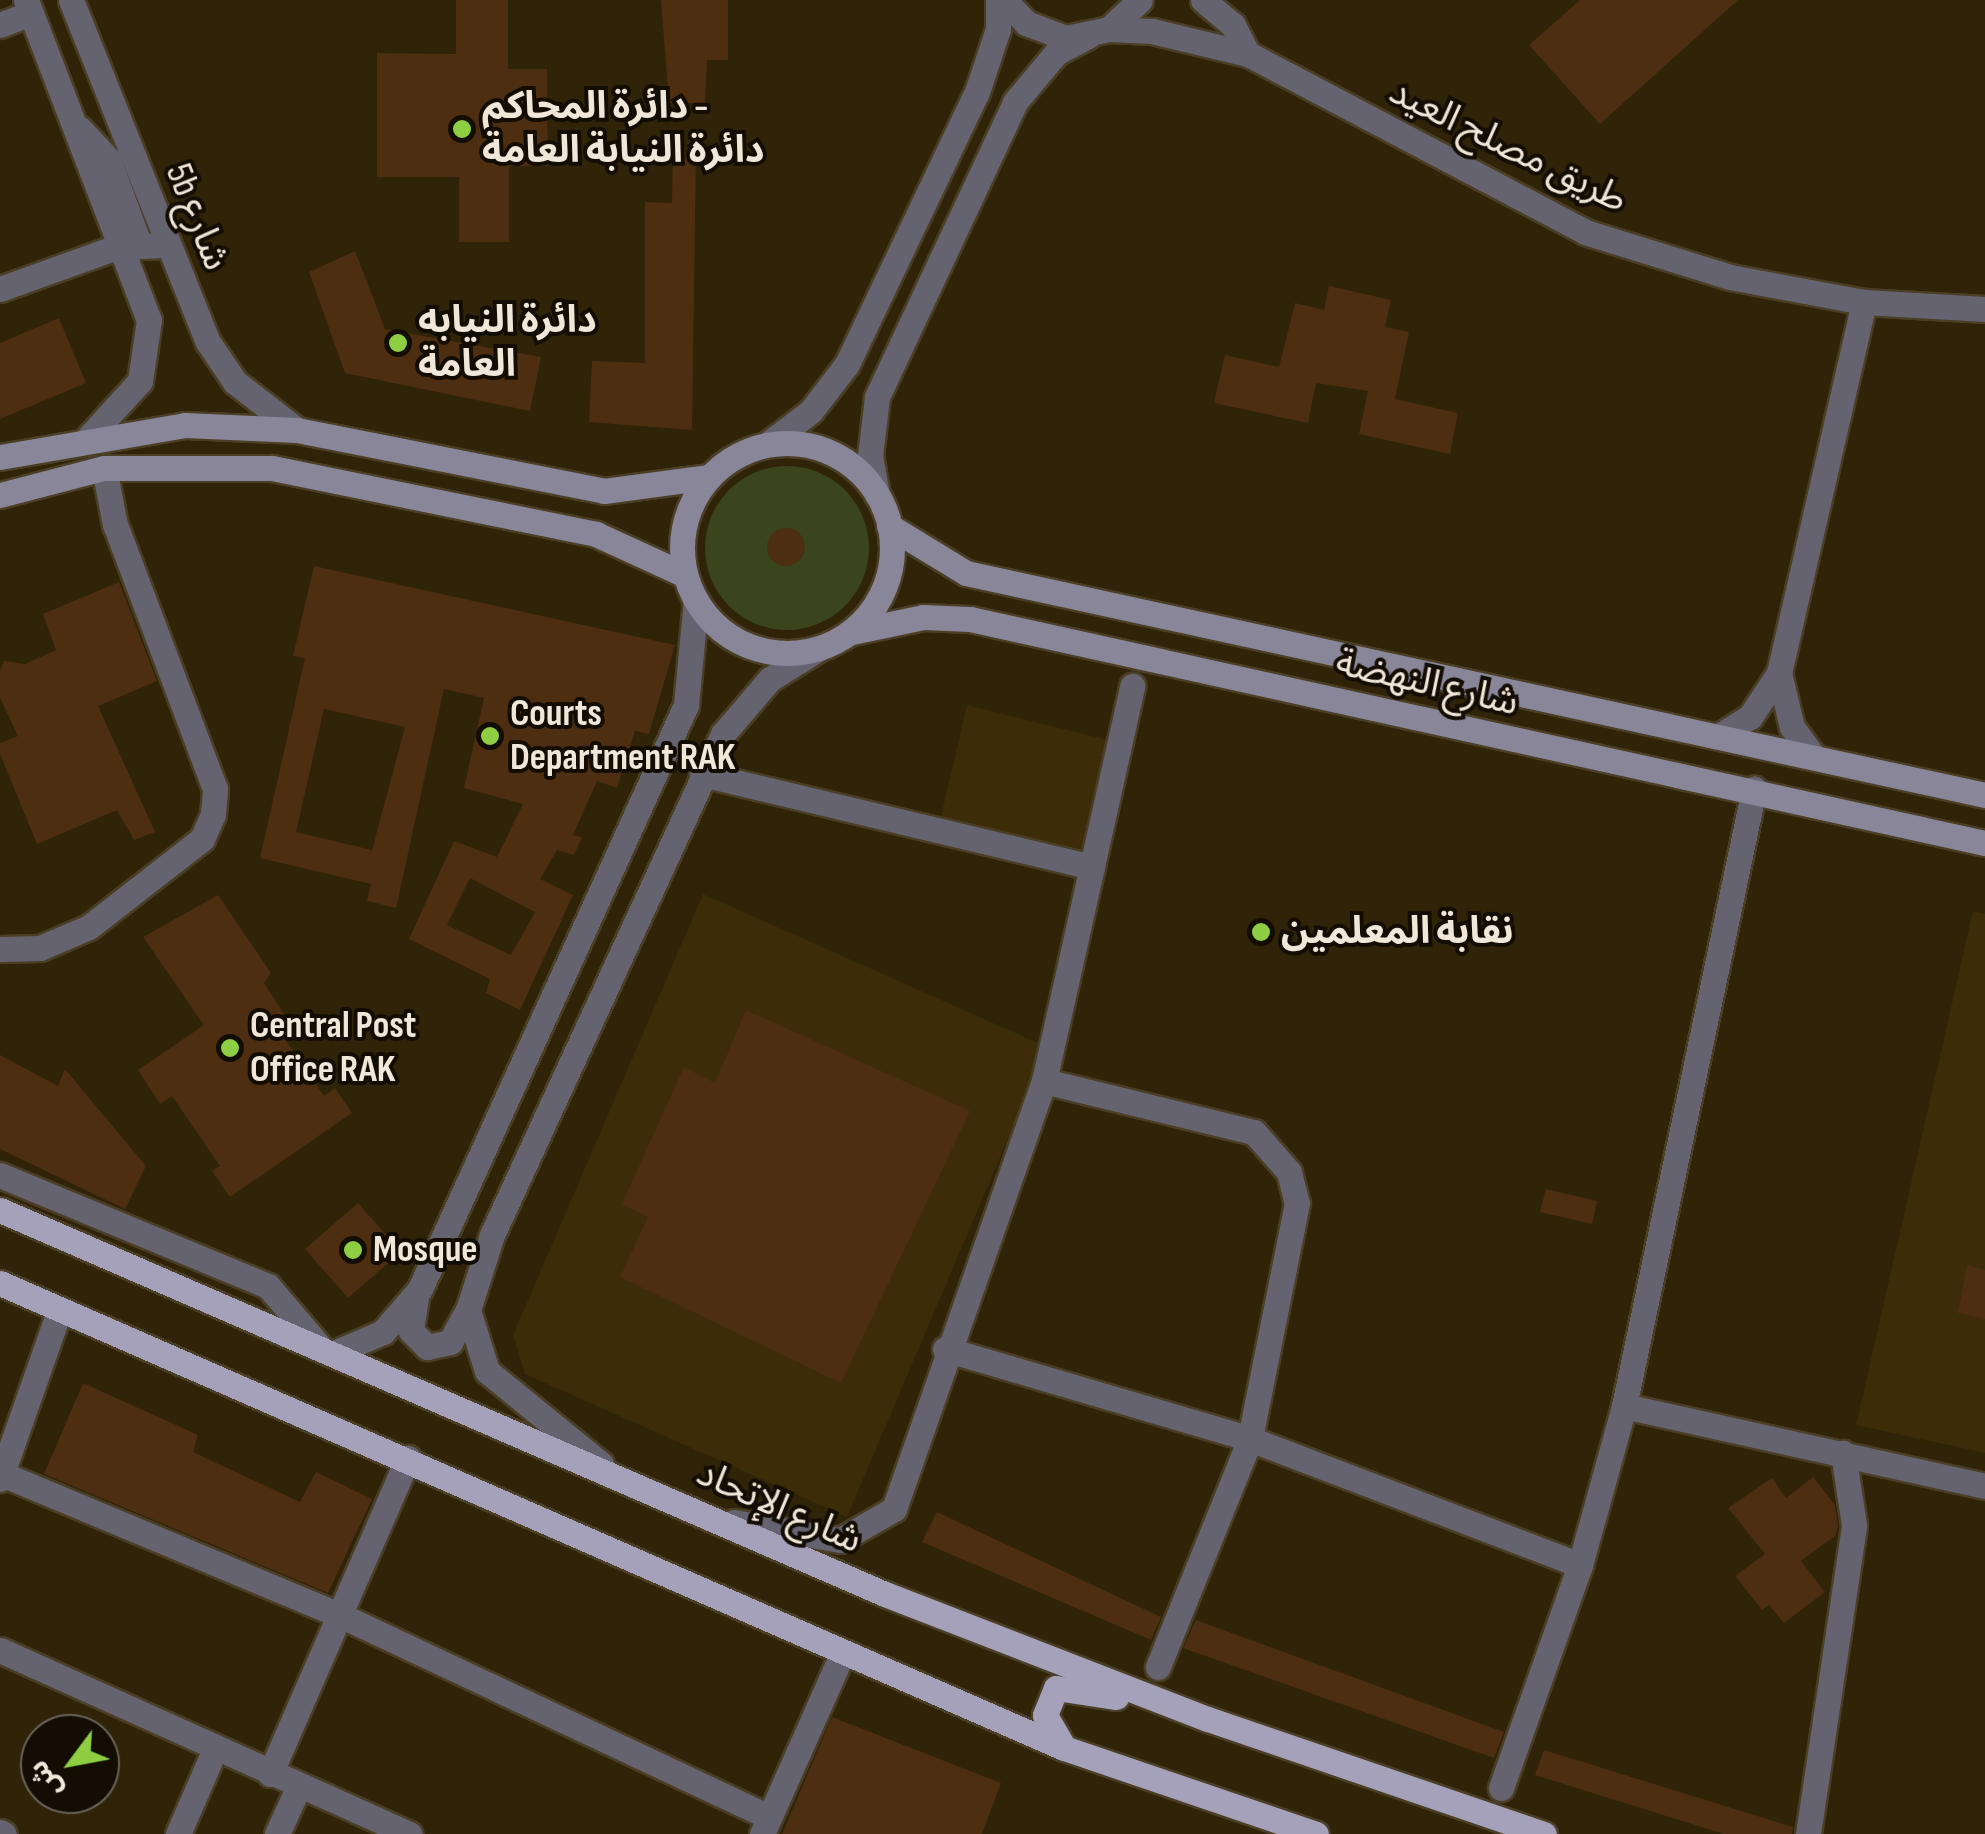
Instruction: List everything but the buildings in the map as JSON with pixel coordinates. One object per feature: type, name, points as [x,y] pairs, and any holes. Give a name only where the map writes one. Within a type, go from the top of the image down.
[{"type":"main road","points":[[0,457],[88,438],[185,425],[297,430],[604,490],[709,477],[768,444],[831,453],[878,495],[890,526],[886,584],[852,632],[818,649],[783,654],[748,646],[696,600],[686,575],[684,523],[709,477]]},
{"type":"main road","points":[[0,496],[104,468],[272,468],[596,534],[686,575]]},
{"type":"main road","name":"شارع النهضة","points":[[890,526],[966,573],[1985,794]]},
{"type":"main road","name":"شارع النهضة","points":[[852,632],[923,617],[970,619],[1985,843]]},
{"type":"main road","name":"شارع الإتحاد","points":[[0,1210],[710,1518],[1208,1719],[1544,1834]]},
{"type":"main road","points":[[0,1283],[408,1458],[1064,1748],[1316,1834]]},
{"type":"main road","points":[[1064,1748],[1045,1715],[1056,1688],[1208,1719]]},
{"type":"street","name":"5b شارع","points":[[71,0],[167,245],[216,357],[247,394],[297,430]]},
{"type":"street","points":[[768,444],[831,390],[855,349],[977,92],[998,29],[1001,0]]},
{"type":"street","name":"طريق مصلح العيد","points":[[1001,0],[1045,33],[1099,33],[1248,54],[1584,232],[1730,277],[1864,302],[1985,309]]},
{"type":"street","points":[[878,495],[870,456],[877,397],[1015,102],[1056,53],[1099,33],[1140,0]]},
{"type":"street","name":"طريق مصلح العيد","points":[[1203,0],[1233,25],[1248,54]]},
{"type":"street","points":[[0,25],[28,6],[145,304],[149,351],[132,394],[88,438]]},
{"type":"street","points":[[75,127],[108,158],[140,246],[167,245]]},
{"type":"street","points":[[0,289],[122,244]]},
{"type":"street","points":[[1719,736],[1750,717],[1779,673],[1864,302]]},
{"type":"street","points":[[0,949],[40,948],[89,927],[202,839],[213,814],[215,789],[114,525],[104,468]]},
{"type":"street","points":[[696,600],[686,705],[420,1289],[410,1321],[427,1347],[450,1342],[468,1310],[492,1235],[702,774],[748,698],[818,649]]},
{"type":"street","points":[[1779,673],[1792,727],[1814,757]]},
{"type":"street","points":[[710,1518],[840,1540],[894,1509],[945,1349],[1044,1080],[1132,686]]},
{"type":"street","points":[[702,774],[1092,867]]},
{"type":"street","points":[[1500,1788],[1580,1565],[1624,1406],[1754,790]]},
{"type":"street","points":[[1044,1080],[1254,1132],[1289,1172],[1295,1239],[1250,1439],[1158,1667]]},
{"type":"street","points":[[0,1176],[268,1286],[327,1349],[383,1332],[420,1289]]},
{"type":"street","points":[[60,1310],[1,1476],[342,1616],[766,1826],[843,1652]]},
{"type":"street","points":[[468,1310],[488,1371],[617,1476]]},
{"type":"street","points":[[945,1349],[1250,1439],[1580,1565]]},
{"type":"street","points":[[1624,1406],[1985,1486]]},
{"type":"street","points":[[1808,1834],[1854,1525],[1843,1453]]},
{"type":"street","points":[[270,1774],[408,1458]]},
{"type":"street","points":[[0,1650],[410,1834]]},
{"type":"street","points":[[178,1834],[215,1749]]},
{"type":"street","points":[[277,1834],[299,1786]]},
{"type":"shaded area","points":[[967,705],[1116,742],[1090,852],[941,816]]},
{"type":"shaded area","points":[[703,894],[1047,1047],[847,1517],[525,1374],[513,1335]]},
{"type":"shaded area","points":[[1973,911],[1985,914],[1985,1453],[1856,1425]]},
{"type":"green space","points":[[787,466],[818,472],[845,490],[863,517],[869,548],[863,579],[845,606],[818,624],[787,630],[756,624],[729,606],[711,579],[705,548],[711,517],[729,490],[756,472]]},
{"type":"place","name":"دائرة المحاكم - دائرة النيابة العامة","points":[[462,129]]},
{"type":"place","name":"دائرة النيابه العامة","points":[[398,343]]},
{"type":"place","name":"Courts Department RAK","points":[[490,736]]},
{"type":"place","name":"نقابة المعلمين","points":[[1261,932]]},
{"type":"place","name":"Central Post Office RAK","points":[[230,1048]]},
{"type":"place","name":"Mosque","points":[[353,1250]]}]
